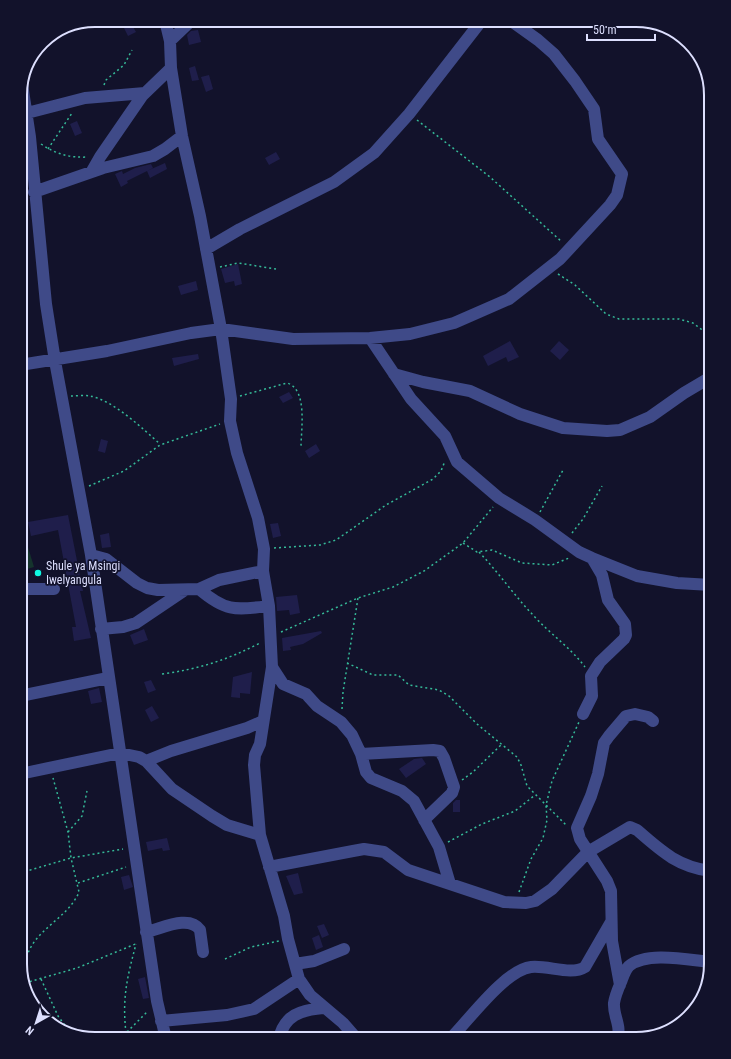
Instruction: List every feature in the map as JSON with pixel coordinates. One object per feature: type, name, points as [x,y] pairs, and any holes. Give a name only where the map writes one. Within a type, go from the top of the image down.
[{"type":"street","points":[[167,27],[170,41],[171,68],[182,136],[221,329],[231,399],[230,421],[258,518],[264,549],[263,571],[269,606],[272,667],[260,744],[255,755],[254,765],[260,834],[284,916],[288,939],[299,979],[310,995],[323,1008],[343,1023],[351,1032]]},
{"type":"street","points":[[170,41],[185,27]]},
{"type":"street","points":[[206,250],[240,229],[298,201],[347,174],[374,154],[409,114],[477,27]]},
{"type":"street","points":[[27,364],[54,361],[190,333],[221,329],[293,339],[370,338],[410,334],[432,329],[482,312],[509,299],[535,280],[570,249],[595,223],[617,195],[622,174],[598,139],[594,109],[554,54],[520,27]]},
{"type":"street","points":[[92,171],[100,157],[145,93],[171,68]]},
{"type":"street","points":[[145,93],[98,97],[59,104],[27,113],[46,304],[54,361],[91,555],[108,678],[135,846],[144,939],[164,1032]]},
{"type":"street","points":[[34,192],[92,171],[153,156],[182,136]]},
{"type":"street","points":[[370,338],[411,399],[445,436],[450,450],[457,462],[499,498],[535,520],[579,552],[592,558],[636,576],[678,583],[704,585]]},
{"type":"street","points":[[394,374],[423,382],[470,391],[520,414],[563,428],[606,431],[620,430],[650,417],[684,392],[704,381]]},
{"type":"street","points":[[91,555],[106,559],[147,588],[185,590],[199,589],[219,580],[263,571]]},
{"type":"street","points":[[583,714],[592,696],[591,676],[600,662],[624,639],[626,629],[625,624],[608,600],[602,575],[592,558]]},
{"type":"street","points":[[27,589],[54,589]]},
{"type":"street","points":[[199,589],[211,600],[224,607],[235,610],[269,606]]},
{"type":"street","points":[[101,629],[123,627],[136,623],[185,590]]},
{"type":"street","points":[[272,667],[283,684],[306,694],[317,706],[341,722],[352,735],[361,754],[366,772],[371,778],[408,794],[414,801],[439,847],[450,884]]},
{"type":"street","points":[[27,695],[108,678]]},
{"type":"street","points":[[620,985],[612,941],[611,922],[613,906],[610,886],[580,839],[578,823],[591,796],[598,774],[604,743],[609,736],[626,716],[635,714],[648,717],[653,721]]},
{"type":"street","points":[[146,761],[171,751],[247,728],[263,721]]},
{"type":"street","points":[[361,754],[439,750],[444,758],[454,786],[452,793],[424,820]]},
{"type":"street","points":[[27,772],[120,753],[139,757],[146,761],[172,789],[212,816],[227,825],[260,834]]},
{"type":"street","points":[[269,867],[337,853],[370,849],[384,852],[408,870],[504,902],[516,903],[535,901],[543,896],[564,877],[588,852],[630,827],[637,830],[683,865],[704,870]]},
{"type":"street","points":[[456,1032],[484,1001],[515,972],[531,967],[576,970],[585,967],[611,922]]},
{"type":"street","points":[[144,939],[172,925],[183,923],[193,924],[200,930],[203,952]]},
{"type":"street","points":[[295,964],[314,961],[344,949]]},
{"type":"street","points":[[618,1032],[619,1027],[615,1015],[614,1002],[628,967],[642,960],[654,958],[704,962]]},
{"type":"street","points":[[161,1021],[227,1015],[254,1009],[299,979]]},
{"type":"street","points":[[282,1032],[289,1018],[304,1011],[323,1008]]},
{"type":"path","points":[[98,97],[106,80],[124,65],[132,50]]},
{"type":"path","points":[[48,149],[74,110]]},
{"type":"path","points":[[409,114],[490,177],[570,249]]},
{"type":"path","points":[[30,137],[48,149],[70,157],[100,157]]},
{"type":"path","points":[[209,269],[238,263],[276,269]]},
{"type":"path","points":[[558,274],[575,284],[606,314],[619,319],[679,319],[693,323],[704,331]]},
{"type":"path","points":[[231,399],[287,383],[292,384],[300,396],[302,404],[302,447]]},
{"type":"path","points":[[61,395],[91,396],[101,400],[140,427],[160,445]]},
{"type":"path","points":[[79,490],[109,479],[124,471],[160,445],[230,421]]},
{"type":"path","points":[[264,549],[320,545],[336,540],[386,504],[437,476],[441,471],[450,450]]},
{"type":"path","points":[[535,520],[563,470]]},
{"type":"path","points":[[564,542],[583,519],[602,486]]},
{"type":"path","points":[[162,674],[212,664],[237,655],[270,637],[358,598],[393,587],[424,571],[463,543],[486,518],[499,498]]},
{"type":"path","points":[[463,543],[479,552],[501,575],[535,618],[577,656],[591,676]]},
{"type":"path","points":[[479,552],[492,550],[522,563],[549,565],[557,564],[579,552]]},
{"type":"path","points":[[341,722],[347,663],[358,598]]},
{"type":"path","points":[[347,663],[372,675],[398,675],[409,686],[425,687],[444,692],[519,761],[527,786],[580,839]]},
{"type":"path","points":[[516,903],[531,859],[543,838],[547,820],[546,805],[552,781],[583,714]]},
{"type":"path","points":[[454,786],[473,772],[502,744]]},
{"type":"path","points":[[27,957],[34,941],[72,906],[79,892],[71,858],[68,832],[49,767]]},
{"type":"path","points":[[68,832],[82,816],[87,790]]},
{"type":"path","points":[[439,847],[482,824],[515,811],[535,795]]},
{"type":"path","points":[[27,871],[71,858],[135,846]]},
{"type":"path","points":[[78,883],[137,863]]},
{"type":"path","points":[[29,982],[77,968],[144,939]]},
{"type":"path","points":[[126,1032],[124,1003],[125,988],[144,939]]},
{"type":"path","points":[[225,959],[250,947],[288,939]]},
{"type":"path","points":[[41,979],[58,1016],[65,1025]]},
{"type":"path","points":[[127,1032],[157,1001]]},
{"type":"green space","points":[[27,544],[34,567],[27,569]]},
{"type":"building","points":[[124,27],[133,27],[136,32],[128,36]]},
{"type":"building","points":[[198,30],[201,42],[189,45],[187,35],[191,31]]},
{"type":"building","points":[[195,66],[199,80],[192,81],[189,68]]},
{"type":"building","points":[[209,75],[213,89],[206,92],[201,77]]},
{"type":"building","points":[[77,121],[82,133],[75,136],[70,124]]},
{"type":"building","points":[[276,152],[280,159],[269,165],[265,158]]},
{"type":"building","points":[[165,163],[167,169],[150,178],[147,171]]},
{"type":"building","points":[[151,164],[153,168],[127,181],[128,183],[121,187],[115,174],[122,171],[123,174],[135,168]]},
{"type":"building","points":[[238,264],[242,284],[235,286],[234,281],[225,283],[221,269]]},
{"type":"building","points":[[196,281],[198,290],[181,295],[178,286]]},
{"type":"building","points":[[510,341],[519,357],[508,362],[506,357],[488,366],[483,356]]},
{"type":"building","points":[[559,341],[569,350],[560,360],[550,351]]},
{"type":"building","points":[[198,354],[199,359],[174,366],[172,358]]},
{"type":"building","points":[[289,392],[293,398],[283,403],[279,397]]},
{"type":"building","points":[[101,439],[108,441],[105,453],[98,451]]},
{"type":"building","points":[[316,444],[320,451],[309,458],[305,451]]},
{"type":"building","points":[[68,515],[83,591],[80,591],[91,638],[74,641],[72,627],[76,627],[58,530],[31,536],[28,522]]},
{"type":"building","points":[[278,523],[281,536],[273,538],[270,524]]},
{"type":"building","points":[[109,533],[111,547],[102,548],[100,535]]},
{"type":"building","points":[[297,595],[300,613],[290,615],[289,610],[277,611],[276,597]]},
{"type":"building","points":[[144,629],[148,640],[134,645],[130,635]]},
{"type":"building","points":[[321,631],[322,633],[303,644],[290,647],[291,650],[283,651],[282,638]]},
{"type":"building","points":[[252,672],[250,694],[240,693],[240,698],[231,697],[233,677]]},
{"type":"building","points":[[151,680],[156,690],[148,693],[144,682]]},
{"type":"building","points":[[99,688],[102,702],[91,704],[88,691]]},
{"type":"building","points":[[152,706],[159,718],[151,722],[145,710]]},
{"type":"building","points":[[422,758],[426,764],[406,778],[399,769],[414,759]]},
{"type":"building","points":[[456,800],[460,800],[460,812],[453,812],[453,803]]},
{"type":"building","points":[[167,838],[170,850],[163,851],[162,848],[148,851],[146,842]]},
{"type":"building","points":[[298,873],[303,893],[294,895],[286,876]]},
{"type":"building","points":[[129,875],[133,887],[124,890],[121,877]]},
{"type":"building","points":[[324,924],[329,935],[322,938],[317,926]]},
{"type":"building","points":[[319,935],[323,947],[316,950],[312,938]]},
{"type":"building","points":[[145,977],[149,998],[143,999],[138,979]]},
{"type":"place","name":"Shule ya Msingi Iwelyangula","points":[[38,573]]}]
